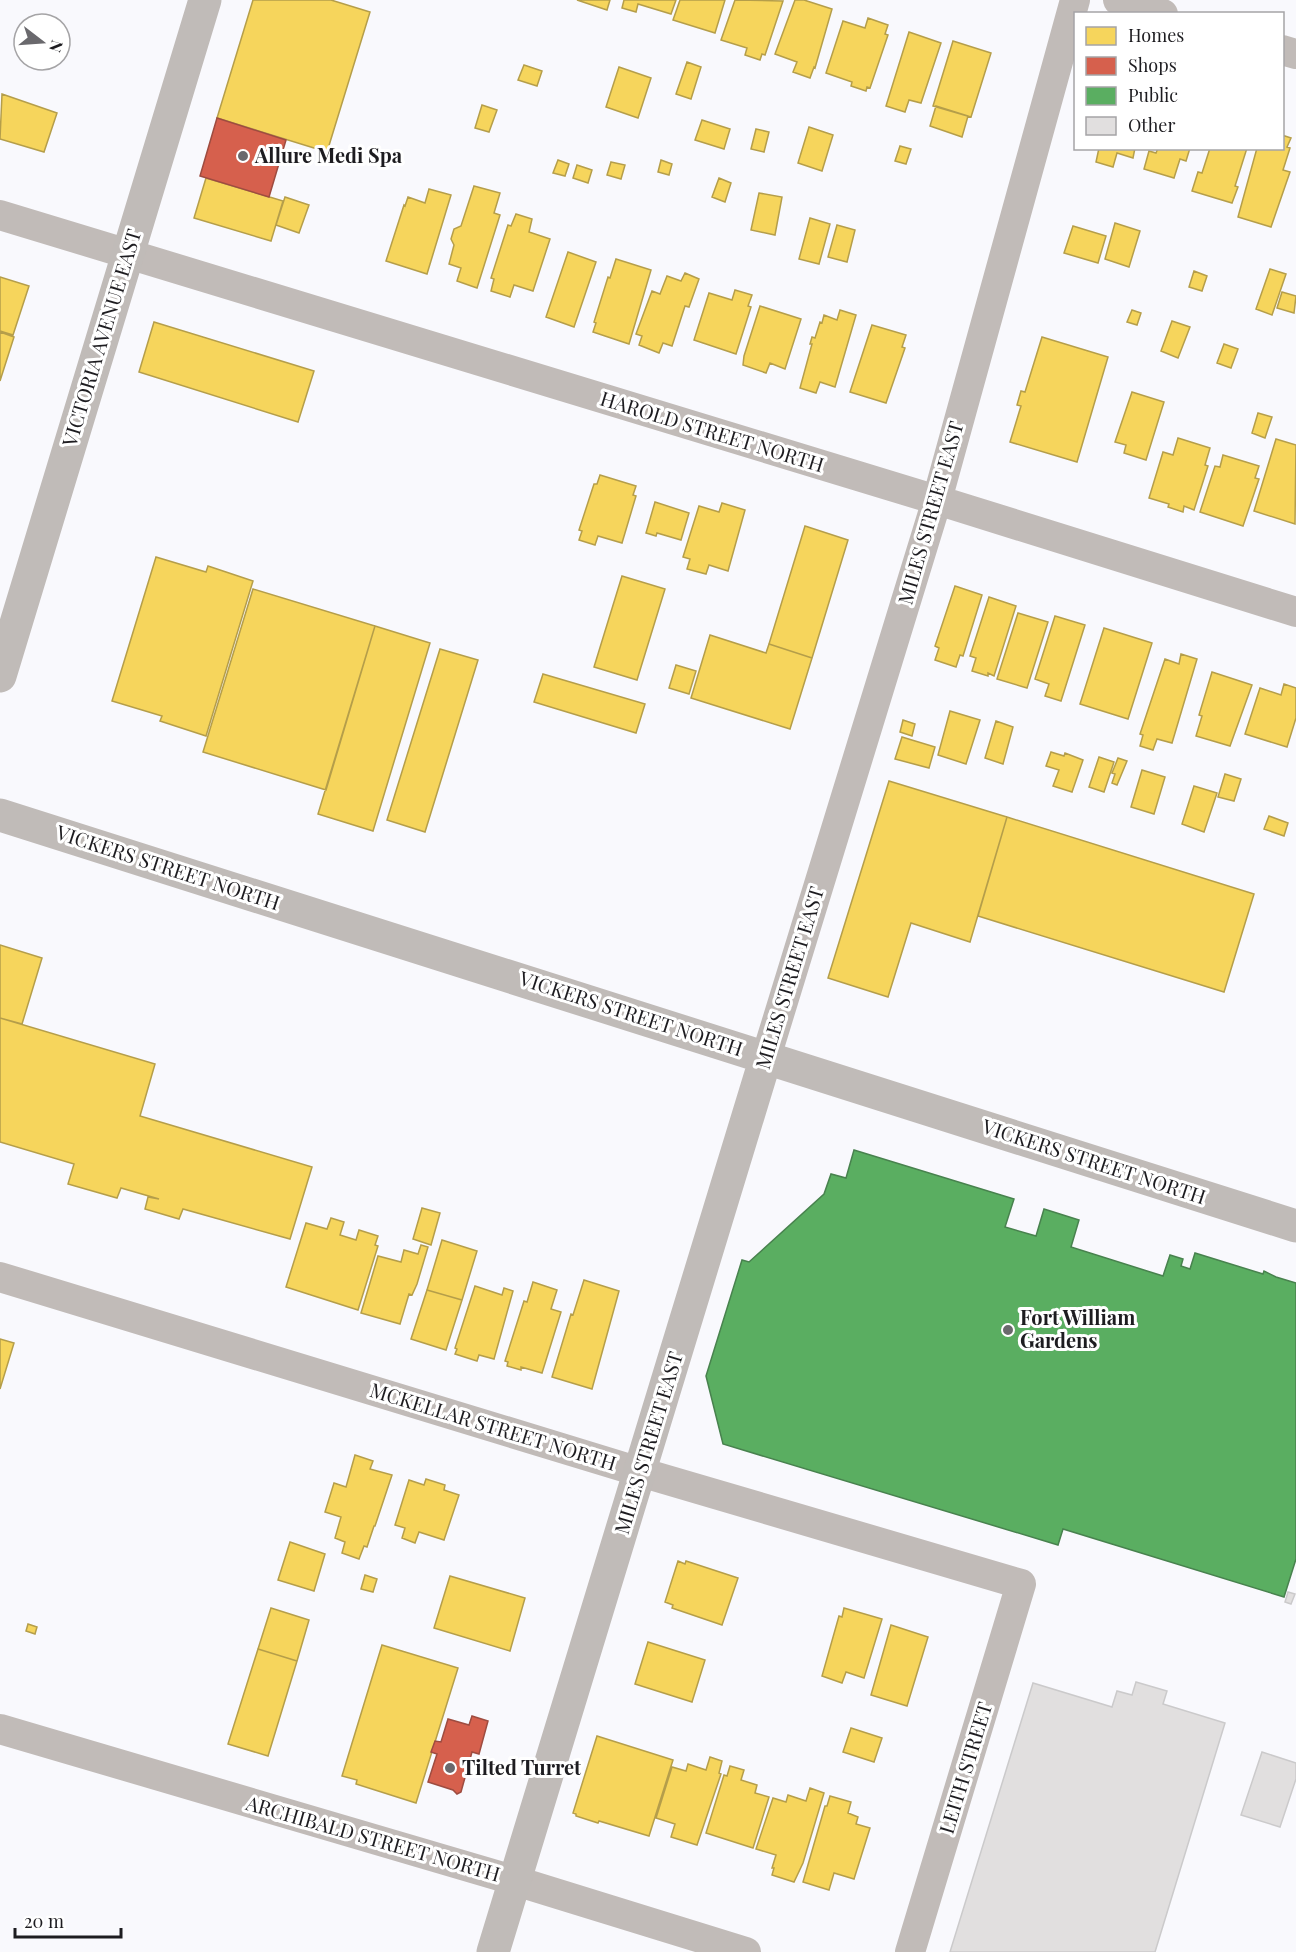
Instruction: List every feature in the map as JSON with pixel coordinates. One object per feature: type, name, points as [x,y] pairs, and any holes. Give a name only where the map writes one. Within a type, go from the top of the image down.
[{"type":"street","name":"VICTORIA AVENUE EAST","points":[[0,676],[205,0]]},
{"type":"street","name":"MILES STREET EAST","points":[[493,1952],[937,500],[1075,0]]},
{"type":"street","points":[[1118,0],[1157,12]]},
{"type":"street","name":"HAROLD STREET NORTH","points":[[0,215],[937,500],[1296,612]]},
{"type":"street","name":"VICKERS STREET NORTH","points":[[0,815],[1296,1226]]},
{"type":"street","name":"MCKELLAR STREET NORTH","points":[[0,1276],[640,1472],[1021,1584]]},
{"type":"street","name":"LEITH STREET","points":[[910,1952],[1021,1584]]},
{"type":"street","name":"ARCHIBALD STREET NORTH","points":[[0,1729],[516,1881],[746,1952]]},
{"type":"building: Homes","points":[[253,0],[331,0],[370,12],[327,152],[217,118]]},
{"type":"building: Homes","points":[[577,0],[610,0],[607,10]]},
{"type":"building: Homes","points":[[624,0],[676,0],[671,14],[638,4],[636,12],[622,8]]},
{"type":"building: Homes","points":[[680,0],[725,0],[715,33],[673,20]]},
{"type":"building: Homes","points":[[735,0],[783,1],[765,55],[762,54],[760,60],[745,55],[747,48],[721,40]]},
{"type":"building: Homes","points":[[795,0],[804,0],[832,9],[810,78],[793,72],[797,62],[775,54]]},
{"type":"building: Homes","points":[[868,18],[888,25],[885,34],[888,35],[870,88],[867,87],[866,91],[851,86],[852,82],[826,73],[843,21],[865,28]]},
{"type":"building: Homes","points":[[909,32],[941,43],[921,103],[909,100],[905,112],[886,106]]},
{"type":"building: Homes","points":[[953,41],[991,53],[971,117],[933,106]]},
{"type":"building: Homes","points":[[687,62],[701,67],[691,99],[676,94]]},
{"type":"building: Homes","points":[[524,65],[542,71],[537,86],[518,80]]},
{"type":"building: Homes","points":[[619,67],[651,78],[638,118],[606,107]]},
{"type":"building: Homes","points":[[2,94],[57,113],[44,152],[0,139]]},
{"type":"building: Homes","points":[[482,105],[497,110],[489,132],[475,128]]},
{"type":"building: Homes","points":[[936,106],[968,116],[962,137],[930,126]]},
{"type":"building: Homes","points":[[702,120],[730,129],[724,149],[695,140]]},
{"type":"building: Homes","points":[[809,127],[833,135],[822,171],[798,163]]},
{"type":"building: Homes","points":[[756,129],[769,132],[764,152],[751,149]]},
{"type":"building: Homes","points":[[1284,136],[1291,138],[1283,170],[1290,172],[1271,227],[1238,217],[1256,150],[1284,150]]},
{"type":"building: Homes","points":[[900,146],[911,149],[906,164],[895,161]]},
{"type":"building: Homes","points":[[1099,150],[1135,150],[1133,158],[1117,153],[1113,167],[1096,162]]},
{"type":"building: Homes","points":[[1157,150],[1189,150],[1186,161],[1180,159],[1174,178],[1144,169],[1149,151],[1156,153]]},
{"type":"building: Homes","points":[[1209,150],[1246,150],[1232,203],[1192,191],[1198,172],[1202,173]]},
{"type":"building: Homes","points":[[558,160],[569,164],[565,176],[553,173]]},
{"type":"building: Homes","points":[[661,160],[672,164],[669,175],[658,172]]},
{"type":"building: Homes","points":[[611,162],[625,165],[621,179],[607,175]]},
{"type":"building: Homes","points":[[577,165],[592,170],[588,183],[573,178]]},
{"type":"building: Homes","points":[[206,178],[283,201],[271,241],[194,218]]},
{"type":"building: Homes","points":[[719,178],[731,183],[725,202],[712,197]]},
{"type":"building: Homes","points":[[474,186],[500,193],[494,213],[500,215],[477,288],[457,281],[461,268],[449,264],[454,245],[451,239],[454,229],[461,226]]},
{"type":"building: Homes","points":[[429,189],[451,195],[427,274],[386,261],[408,197],[425,203]]},
{"type":"building: Homes","points":[[759,193],[782,197],[775,235],[751,230]]},
{"type":"building: Homes","points":[[285,197],[309,205],[299,233],[276,225]]},
{"type":"building: Homes","points":[[516,214],[532,219],[529,232],[550,239],[533,291],[514,285],[510,297],[491,291],[494,279],[491,278],[508,225],[511,226]]},
{"type":"building: Homes","points":[[810,218],[830,224],[819,264],[799,259]]},
{"type":"building: Homes","points":[[1115,223],[1140,231],[1129,267],[1105,259]]},
{"type":"building: Homes","points":[[837,225],[855,230],[847,262],[828,257]]},
{"type":"building: Homes","points":[[1073,226],[1106,236],[1098,263],[1064,253]]},
{"type":"building: Homes","points":[[568,252],[596,262],[574,327],[546,317]]},
{"type":"building: Homes","points":[[616,259],[651,270],[629,344],[593,332],[608,277],[610,278]]},
{"type":"building: Homes","points":[[1270,269],[1286,274],[1272,315],[1256,309]]},
{"type":"building: Homes","points":[[1194,271],[1207,276],[1202,291],[1189,287]]},
{"type":"building: Homes","points":[[685,273],[699,279],[689,307],[685,306],[672,346],[663,343],[659,353],[639,345],[642,336],[636,334],[652,291],[660,294],[667,276],[681,281]]},
{"type":"building: Homes","points":[[0,277],[29,286],[13,335],[0,331]]},
{"type":"building: Homes","points":[[735,290],[752,295],[748,306],[751,307],[736,354],[694,340],[709,293],[732,300]]},
{"type":"building: Homes","points":[[1282,292],[1296,296],[1294,313],[1277,308]]},
{"type":"building: Homes","points":[[760,306],[801,319],[785,369],[770,363],[766,373],[743,365]]},
{"type":"building: Homes","points":[[840,310],[856,315],[835,387],[820,382],[816,393],[800,388],[812,337],[815,338],[824,315],[837,320]]},
{"type":"building: Homes","points":[[1132,310],[1141,313],[1137,325],[1127,322]]},
{"type":"building: Homes","points":[[1172,321],[1190,327],[1178,358],[1161,351]]},
{"type":"building: Homes","points":[[154,322],[314,371],[298,422],[139,372]]},
{"type":"building: Homes","points":[[872,325],[906,335],[902,347],[905,348],[886,403],[850,392]]},
{"type":"building: Homes","points":[[0,332],[14,337],[0,381]]},
{"type":"building: Homes","points":[[1042,337],[1108,357],[1077,462],[1010,442],[1021,406],[1017,405],[1021,391],[1025,392]]},
{"type":"building: Homes","points":[[1224,344],[1238,349],[1231,368],[1217,363]]},
{"type":"building: Homes","points":[[1132,392],[1164,402],[1146,460],[1124,453],[1126,445],[1115,442]]},
{"type":"building: Homes","points":[[1258,413],[1272,417],[1265,438],[1252,433]]},
{"type":"building: Homes","points":[[1178,438],[1210,448],[1205,465],[1208,466],[1194,510],[1184,506],[1183,512],[1168,507],[1169,504],[1149,498],[1163,452],[1173,455]]},
{"type":"building: Homes","points":[[1276,439],[1296,445],[1295,524],[1254,511]]},
{"type":"building: Homes","points":[[1223,455],[1259,466],[1255,478],[1259,479],[1243,526],[1200,512],[1215,466],[1220,467]]},
{"type":"building: Homes","points":[[600,475],[636,486],[633,495],[636,496],[622,543],[598,536],[595,545],[579,540],[582,531],[579,530],[594,484],[597,484]]},
{"type":"building: Homes","points":[[655,502],[689,513],[681,540],[657,533],[656,536],[646,533]]},
{"type":"building: Homes","points":[[722,503],[745,510],[728,571],[709,565],[706,574],[687,569],[690,559],[683,557],[699,506],[719,512]]},
{"type":"building: Homes","points":[[805,526],[848,540],[812,658],[769,644]]},
{"type":"building: Homes","points":[[156,557],[206,572],[208,566],[253,581],[206,736],[160,721],[162,716],[112,701]]},
{"type":"building: Homes","points":[[622,576],[665,589],[637,680],[594,667]]},
{"type":"building: Homes","points":[[955,586],[982,595],[963,656],[960,655],[956,667],[935,660],[939,648],[935,646]]},
{"type":"building: Homes","points":[[253,589],[375,626],[326,790],[203,752]]},
{"type":"building: Homes","points":[[989,597],[1016,606],[994,676],[972,671],[976,658],[970,656]]},
{"type":"building: Homes","points":[[1018,613],[1048,622],[1027,688],[997,679]]},
{"type":"building: Homes","points":[[1055,616],[1085,625],[1061,701],[1045,696],[1049,684],[1035,679]]},
{"type":"building: Homes","points":[[375,626],[430,643],[373,831],[318,814]]},
{"type":"building: Homes","points":[[1104,628],[1152,643],[1128,719],[1080,704]]},
{"type":"building: Homes","points":[[710,635],[766,653],[769,644],[812,658],[790,729],[691,698]]},
{"type":"building: Homes","points":[[440,649],[478,660],[425,832],[387,820]]},
{"type":"building: Homes","points":[[1181,654],[1197,659],[1172,743],[1157,739],[1153,750],[1140,746],[1143,735],[1140,734],[1165,659],[1179,664]]},
{"type":"building: Homes","points":[[676,665],[696,671],[689,694],[669,688]]},
{"type":"building: Homes","points":[[1212,672],[1252,685],[1230,746],[1196,736],[1202,716],[1199,715]]},
{"type":"building: Homes","points":[[543,674],[645,704],[636,733],[534,702]]},
{"type":"building: Homes","points":[[1284,684],[1296,688],[1296,718],[1287,747],[1245,734],[1260,688],[1281,695]]},
{"type":"building: Homes","points":[[950,711],[980,720],[966,764],[938,755]]},
{"type":"building: Homes","points":[[903,720],[915,724],[912,736],[900,732]]},
{"type":"building: Homes","points":[[996,721],[1013,727],[1003,764],[985,758]]},
{"type":"building: Homes","points":[[902,737],[935,747],[929,768],[895,759]]},
{"type":"building: Homes","points":[[1051,752],[1064,756],[1065,753],[1083,760],[1072,792],[1053,786],[1059,770],[1046,766]]},
{"type":"building: Homes","points":[[1099,757],[1114,762],[1104,792],[1089,787]]},
{"type":"building: Homes","points":[[1118,758],[1127,761],[1117,785],[1112,783],[1115,774],[1112,773]]},
{"type":"building: Homes","points":[[1142,770],[1165,777],[1154,814],[1131,807]]},
{"type":"building: Homes","points":[[1225,774],[1241,779],[1234,801],[1218,797]]},
{"type":"building: Homes","points":[[889,781],[1007,817],[970,942],[911,923],[888,997],[828,978]]},
{"type":"building: Homes","points":[[1194,786],[1217,793],[1204,832],[1182,824]]},
{"type":"building: Homes","points":[[1269,816],[1288,823],[1284,836],[1264,829]]},
{"type":"building: Homes","points":[[1007,817],[1254,894],[1224,992],[978,916]]},
{"type":"building: Homes","points":[[0,945],[42,958],[22,1024],[0,1018]]},
{"type":"building: Homes","points":[[0,1018],[155,1064],[140,1116],[312,1167],[290,1239],[183,1209],[179,1219],[145,1209],[148,1197],[159,1199],[121,1188],[117,1198],[68,1184],[74,1164],[0,1142]]},
{"type":"building: Homes","points":[[422,1208],[440,1213],[431,1245],[413,1239]]},
{"type":"building: Homes","points":[[331,1218],[344,1222],[340,1235],[356,1240],[359,1230],[378,1236],[375,1245],[378,1246],[358,1310],[286,1287],[306,1223],[327,1229]]},
{"type":"building: Homes","points":[[442,1240],[477,1251],[462,1300],[427,1290]]},
{"type":"building: Homes","points":[[421,1245],[428,1247],[417,1284],[412,1295],[409,1294],[400,1324],[361,1313],[378,1256],[401,1262],[404,1250],[418,1254]]},
{"type":"building: Homes","points":[[584,1280],[619,1291],[592,1389],[552,1377]]},
{"type":"building: Homes","points":[[533,1282],[557,1290],[551,1309],[561,1312],[542,1373],[507,1366],[508,1362],[505,1361],[524,1301],[527,1302]]},
{"type":"building: Homes","points":[[475,1286],[502,1295],[504,1288],[513,1291],[494,1359],[479,1355],[477,1361],[455,1354]]},
{"type":"building: Homes","points":[[427,1290],[462,1300],[446,1350],[411,1339]]},
{"type":"building: Homes","points":[[0,1339],[14,1343],[0,1389]]},
{"type":"building: Homes","points":[[355,1455],[373,1461],[370,1469],[392,1475],[367,1547],[364,1546],[359,1559],[342,1553],[345,1542],[335,1538],[341,1517],[325,1512],[334,1483],[346,1487]]},
{"type":"building: Homes","points":[[426,1479],[445,1485],[444,1490],[459,1495],[444,1540],[419,1532],[415,1543],[402,1538],[405,1528],[395,1525],[409,1480],[424,1485]]},
{"type":"building: Homes","points":[[290,1542],[325,1554],[314,1591],[278,1580]]},
{"type":"building: Homes","points":[[678,1561],[685,1564],[686,1561],[738,1578],[722,1625],[672,1608],[673,1605],[665,1602]]},
{"type":"building: Homes","points":[[365,1575],[377,1579],[373,1592],[361,1589]]},
{"type":"building: Homes","points":[[450,1576],[525,1598],[510,1651],[434,1628]]},
{"type":"building: Homes","points":[[271,1608],[309,1620],[297,1661],[258,1649]]},
{"type":"building: Homes","points":[[844,1608],[882,1619],[864,1678],[846,1672],[842,1683],[822,1676],[839,1616],[842,1617]]},
{"type":"building: Homes","points":[[28,1624],[37,1627],[35,1634],[26,1631]]},
{"type":"building: Homes","points":[[891,1625],[928,1637],[907,1706],[871,1695]]},
{"type":"building: Homes","points":[[648,1642],[705,1660],[692,1702],[635,1684]]},
{"type":"building: Homes","points":[[382,1645],[458,1668],[416,1803],[356,1784],[357,1780],[342,1776]]},
{"type":"building: Homes","points":[[258,1649],[297,1661],[268,1756],[228,1744]]},
{"type":"building: Homes","points":[[851,1728],[882,1738],[874,1762],[843,1752]]},
{"type":"building: Homes","points":[[597,1736],[673,1760],[649,1836],[599,1821],[598,1823],[573,1813]]},
{"type":"building: Homes","points":[[710,1757],[722,1761],[719,1773],[721,1774],[697,1845],[671,1837],[675,1824],[656,1818],[672,1767],[686,1771],[688,1764],[706,1770]]},
{"type":"building: Homes","points":[[730,1766],[744,1770],[741,1780],[757,1785],[755,1793],[769,1797],[753,1848],[706,1833],[724,1775],[727,1776]]},
{"type":"building: Homes","points":[[810,1788],[824,1793],[803,1863],[794,1882],[772,1875],[776,1855],[756,1849],[773,1798],[786,1802],[788,1795],[806,1801]]},
{"type":"building: Homes","points":[[830,1796],[851,1802],[848,1813],[858,1817],[856,1824],[870,1828],[854,1879],[834,1873],[829,1890],[803,1882]]},
{"type":"building: Shops","points":[[217,118],[286,140],[269,197],[200,176]]},
{"type":"building: Shops","name":"Tilted Turret","points":[[472,1716],[488,1721],[479,1754],[472,1752],[461,1792],[457,1794],[453,1790],[428,1782],[437,1754],[431,1752],[435,1741],[441,1742],[448,1719],[469,1725]]},
{"type":"building: Public","name":"Fort William Gardens","points":[[854,1150],[1014,1199],[1005,1227],[1036,1236],[1044,1209],[1079,1220],[1071,1247],[1163,1276],[1170,1255],[1183,1259],[1181,1266],[1190,1269],[1195,1253],[1263,1274],[1264,1271],[1296,1283],[1296,1559],[1284,1597],[1063,1529],[1058,1545],[723,1444],[706,1376],[742,1260],[749,1262],[824,1194],[831,1174],[846,1178]]},
{"type":"building: Other","points":[[1288,1592],[1295,1594],[1291,1604],[1285,1602]]},
{"type":"building: Other","points":[[1136,1682],[1167,1691],[1163,1704],[1225,1723],[1155,1952],[950,1952],[1033,1683],[1112,1707],[1117,1691],[1132,1695]]},
{"type":"building: Other","points":[[1262,1752],[1296,1763],[1296,1779],[1280,1827],[1241,1815]]},
{"type":"place","name":"Allure Medi Spa","points":[[243,156]]},
{"type":"place","name":"Fort William Gardens","points":[[1008,1330]]},
{"type":"place","name":"Tilted Turret","points":[[450,1768]]}]
